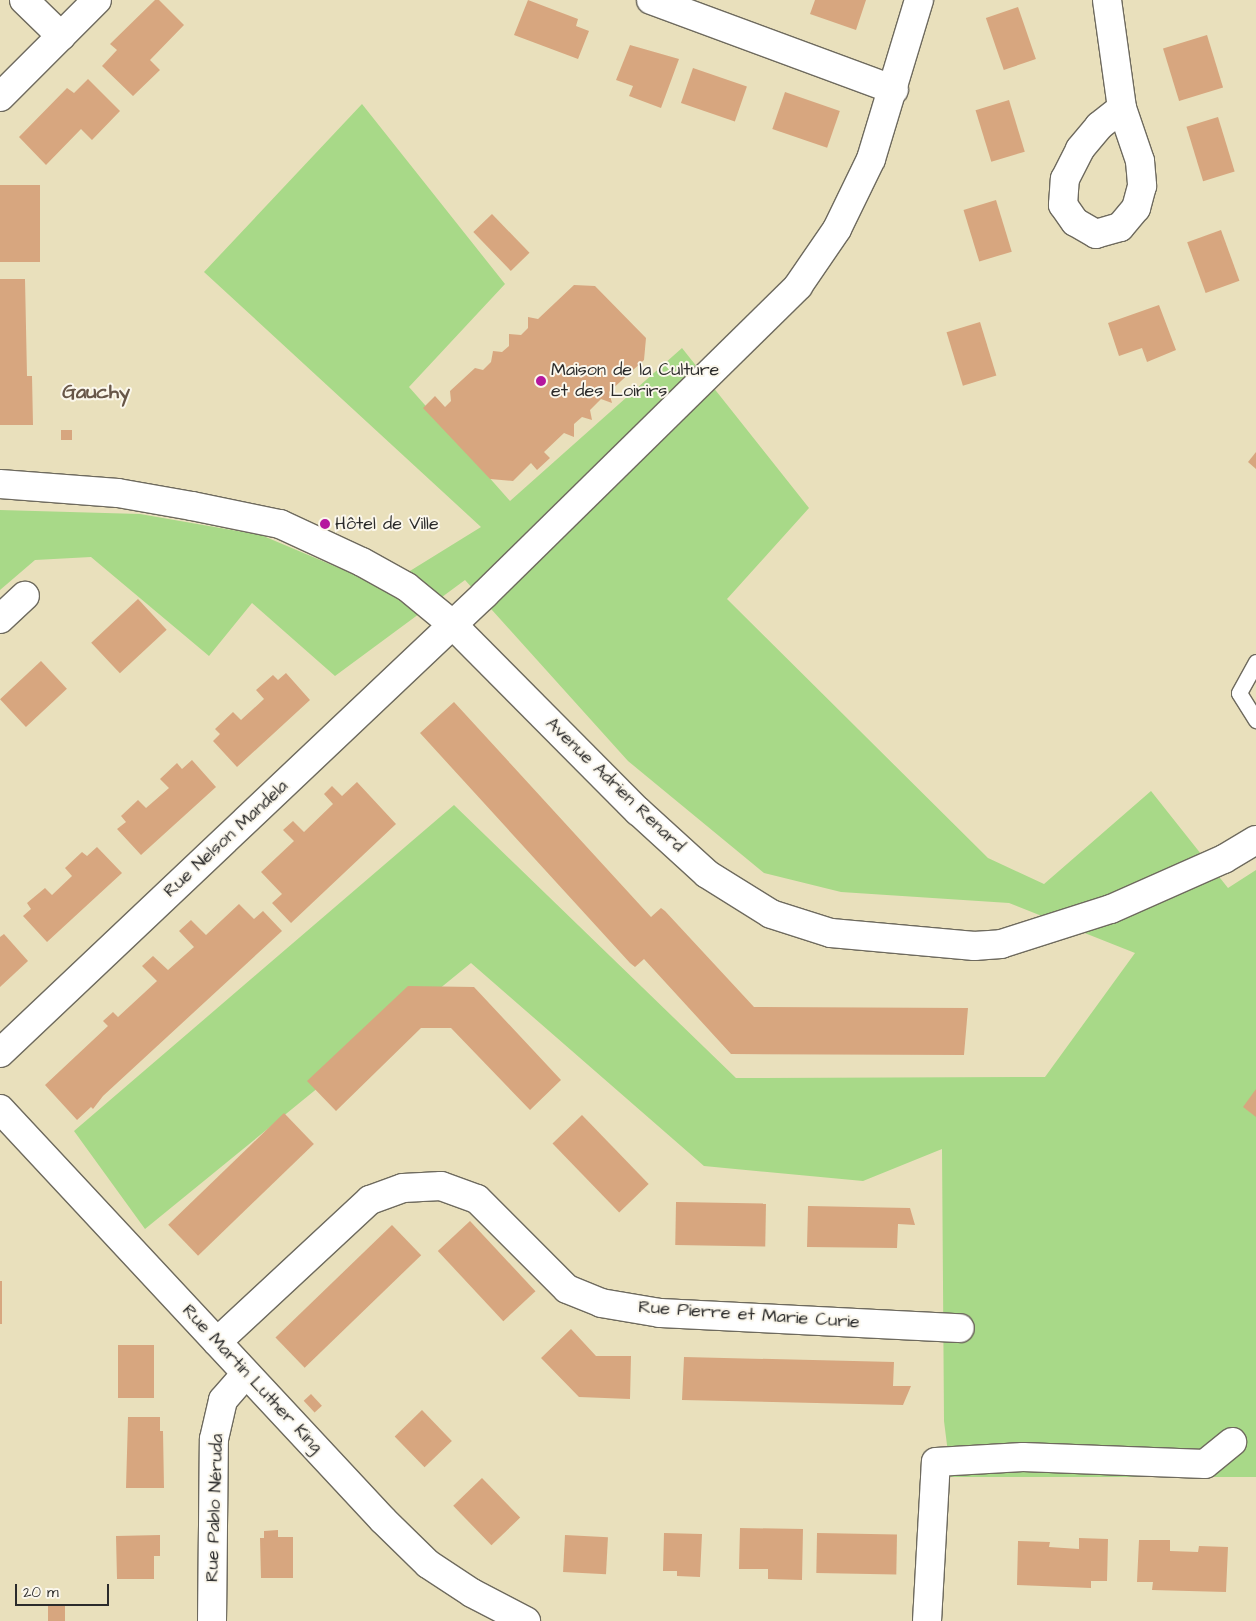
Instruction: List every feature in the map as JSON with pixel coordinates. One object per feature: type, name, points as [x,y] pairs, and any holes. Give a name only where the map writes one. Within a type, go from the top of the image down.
[{"type":"street","points":[[24,0],[61,36]]},
{"type":"street","points":[[0,97],[97,0]]},
{"type":"street","points":[[651,0],[894,90]]},
{"type":"street","name":"Rue Nelson Mandela","points":[[0,1053],[452,624],[798,286],[837,229],[871,158],[894,90],[919,0]]},
{"type":"street","points":[[1107,0],[1122,108]]},
{"type":"street","name":"Avenue Adrien Renard","points":[[0,484],[118,493],[280,524],[362,562],[407,587],[452,624],[638,810],[707,874],[771,914],[831,934],[974,946],[1001,944],[1110,909],[1224,859],[1256,840]]},
{"type":"street","points":[[0,619],[25,596]]},
{"type":"street","name":"Rue Martin Luther King","points":[[0,1109],[246,1374],[428,1564],[472,1593],[526,1621]]},
{"type":"street","name":"Rue Pierre et Marie Curie","points":[[217,1342],[370,1200],[403,1188],[441,1186],[476,1199],[567,1289],[601,1303],[660,1313],[960,1328]]},
{"type":"street","name":"Rue Pablo Néruda","points":[[212,1621],[214,1439],[223,1400],[246,1374]]},
{"type":"street","points":[[927,1621],[936,1462],[1023,1457],[1205,1464],[1232,1442]]},
{"type":"lane","points":[[1256,662],[1239,693],[1256,720]]},
{"type":"green space","points":[[362,104],[505,284],[409,387],[510,501],[682,348],[809,508],[727,599],[988,858],[1044,884],[1151,791],[1228,888],[1256,870],[1256,1477],[951,1477],[944,1421],[942,1149],[863,1181],[704,1166],[471,963],[145,1229],[74,1131],[454,805],[736,1078],[1045,1077],[1135,953],[1009,903],[841,892],[764,873],[628,761],[465,580],[335,676],[252,603],[209,656],[91,557],[35,560],[0,590],[0,510],[140,514],[261,535],[384,587],[481,527],[204,272]]},
{"type":"building","points":[[155,0],[159,0],[184,25],[150,60],[160,70],[133,96],[102,66],[117,50],[110,44]]},
{"type":"building","points":[[528,0],[578,19],[576,26],[589,31],[578,59],[514,35]]},
{"type":"building","points":[[815,0],[866,0],[856,30],[810,14]]},
{"type":"building","points":[[1018,7],[1036,59],[1004,70],[986,18]]},
{"type":"building","points":[[1207,35],[1223,88],[1179,101],[1163,48]]},
{"type":"building","points":[[630,45],[679,59],[661,108],[629,96],[633,86],[616,80]]},
{"type":"building","points":[[693,68],[747,87],[735,122],[681,103]]},
{"type":"building","points":[[88,79],[120,111],[92,140],[81,129],[46,165],[19,137],[67,88],[74,93]]},
{"type":"building","points":[[785,92],[840,111],[827,148],[772,129]]},
{"type":"building","points":[[1009,100],[1025,152],[991,162],[976,110]]},
{"type":"building","points":[[1218,117],[1235,172],[1203,181],[1186,127]]},
{"type":"building","points":[[0,185],[40,185],[40,262],[0,262]]},
{"type":"building","points":[[996,200],[1012,252],[979,262],[963,210]]},
{"type":"building","points":[[492,214],[530,253],[511,271],[473,232]]},
{"type":"building","points":[[1221,230],[1239,281],[1206,293],[1187,242]]},
{"type":"building","points":[[0,279],[25,279],[27,376],[32,376],[33,425],[0,425]]},
{"type":"building","name":"Maison de la Culture et des Loirirs","points":[[574,285],[595,286],[646,338],[644,360],[609,392],[612,403],[601,399],[590,410],[592,420],[582,417],[574,424],[574,437],[564,433],[544,452],[550,458],[537,470],[531,463],[513,481],[490,479],[423,408],[435,396],[445,407],[451,401],[450,391],[475,368],[483,370],[491,362],[493,351],[502,352],[509,346],[509,334],[521,335],[528,328],[528,317],[538,319]]},
{"type":"building","points":[[1159,305],[1176,350],[1147,362],[1142,348],[1119,356],[1108,323]]},
{"type":"building","points":[[980,322],[996,376],[963,386],[947,332]]},
{"type":"building","points":[[61,430],[72,430],[72,440],[61,440]]},
{"type":"building","points":[[1256,452],[1256,469],[1248,462]]},
{"type":"building","points":[[138,599],[167,630],[120,673],[91,643]]},
{"type":"building","points":[[41,661],[67,689],[26,727],[0,699]]},
{"type":"building","points":[[286,673],[310,700],[237,767],[213,741],[220,734],[215,729],[233,712],[241,720],[264,699],[256,690],[273,675],[278,680]]},
{"type":"building","points":[[454,702],[651,917],[661,908],[665,911],[754,1007],[968,1008],[964,1055],[731,1054],[644,959],[635,967],[630,963],[420,733]]},
{"type":"building","points":[[192,760],[216,787],[141,855],[117,829],[126,822],[121,816],[138,800],[146,808],[169,788],[160,779],[177,763],[182,769]]},
{"type":"building","points":[[357,782],[396,824],[291,923],[272,903],[282,894],[261,872],[294,841],[283,830],[293,821],[304,832],[333,804],[324,794],[332,786],[342,796]]},
{"type":"building","points":[[97,847],[122,873],[47,942],[23,916],[31,909],[27,903],[45,888],[52,895],[72,876],[65,868],[82,852],[87,856]]},
{"type":"building","points":[[239,904],[254,919],[263,911],[282,931],[103,1096],[93,1109],[91,1107],[77,1120],[45,1085],[108,1026],[103,1021],[113,1012],[118,1017],[157,981],[142,966],[153,956],[168,970],[194,947],[179,931],[191,920],[206,935]]},
{"type":"building","points":[[4,934],[28,961],[0,987],[0,937]]},
{"type":"building","points":[[408,986],[474,987],[561,1080],[530,1110],[451,1028],[421,1028],[336,1111],[307,1081]]},
{"type":"building","points":[[1256,1089],[1256,1117],[1243,1107]]},
{"type":"building","points":[[284,1113],[314,1144],[198,1256],[168,1225]]},
{"type":"building","points":[[582,1115],[649,1184],[619,1213],[553,1143]]},
{"type":"building","points":[[676,1202],[766,1204],[765,1247],[675,1245]]},
{"type":"building","points":[[808,1206],[910,1208],[915,1225],[898,1224],[897,1248],[807,1247]]},
{"type":"building","points":[[470,1221],[535,1291],[503,1321],[438,1251]]},
{"type":"building","points":[[392,1225],[421,1255],[305,1368],[275,1338]]},
{"type":"building","points":[[0,1281],[2,1281],[2,1324],[0,1324]]},
{"type":"building","points":[[571,1329],[596,1356],[631,1356],[630,1399],[579,1397],[541,1358]]},
{"type":"building","points":[[118,1345],[154,1345],[154,1398],[118,1398]]},
{"type":"building","points":[[684,1357],[894,1362],[893,1386],[911,1386],[903,1405],[682,1400]]},
{"type":"building","points":[[311,1394],[322,1406],[315,1413],[304,1401]]},
{"type":"building","points":[[422,1410],[452,1441],[425,1467],[395,1436]]},
{"type":"building","points":[[128,1417],[160,1417],[160,1431],[163,1431],[164,1488],[126,1488]]},
{"type":"building","points":[[482,1478],[520,1518],[491,1545],[453,1506]]},
{"type":"building","points":[[740,1528],[803,1529],[802,1580],[768,1579],[768,1569],[739,1569]]},
{"type":"building","points":[[278,1530],[278,1537],[293,1537],[293,1578],[261,1578],[260,1538],[264,1538],[264,1531]]},
{"type":"building","points":[[664,1533],[702,1534],[700,1577],[677,1576],[677,1571],[663,1571]]},
{"type":"building","points":[[817,1533],[897,1534],[896,1574],[816,1573]]},
{"type":"building","points":[[160,1535],[160,1556],[154,1556],[154,1579],[117,1579],[116,1536]]},
{"type":"building","points":[[565,1535],[608,1537],[606,1574],[563,1572]]},
{"type":"building","points":[[1079,1538],[1108,1539],[1107,1581],[1091,1581],[1091,1588],[1017,1585],[1018,1541],[1050,1542],[1049,1547],[1079,1549]]},
{"type":"building","points":[[1139,1540],[1170,1540],[1170,1551],[1198,1552],[1199,1546],[1228,1547],[1226,1592],[1152,1590],[1153,1582],[1137,1582]]},
{"type":"building","points":[[48,1605],[65,1605],[65,1621],[48,1621]]},
{"type":"place","name":"Maison de la Culture et des Loirirs","points":[[541,381]]},
{"type":"place","name":"Hôtel de Ville","points":[[325,524]]},
{"type":"district","name":"Gauchy","points":[[96,392]]}]
